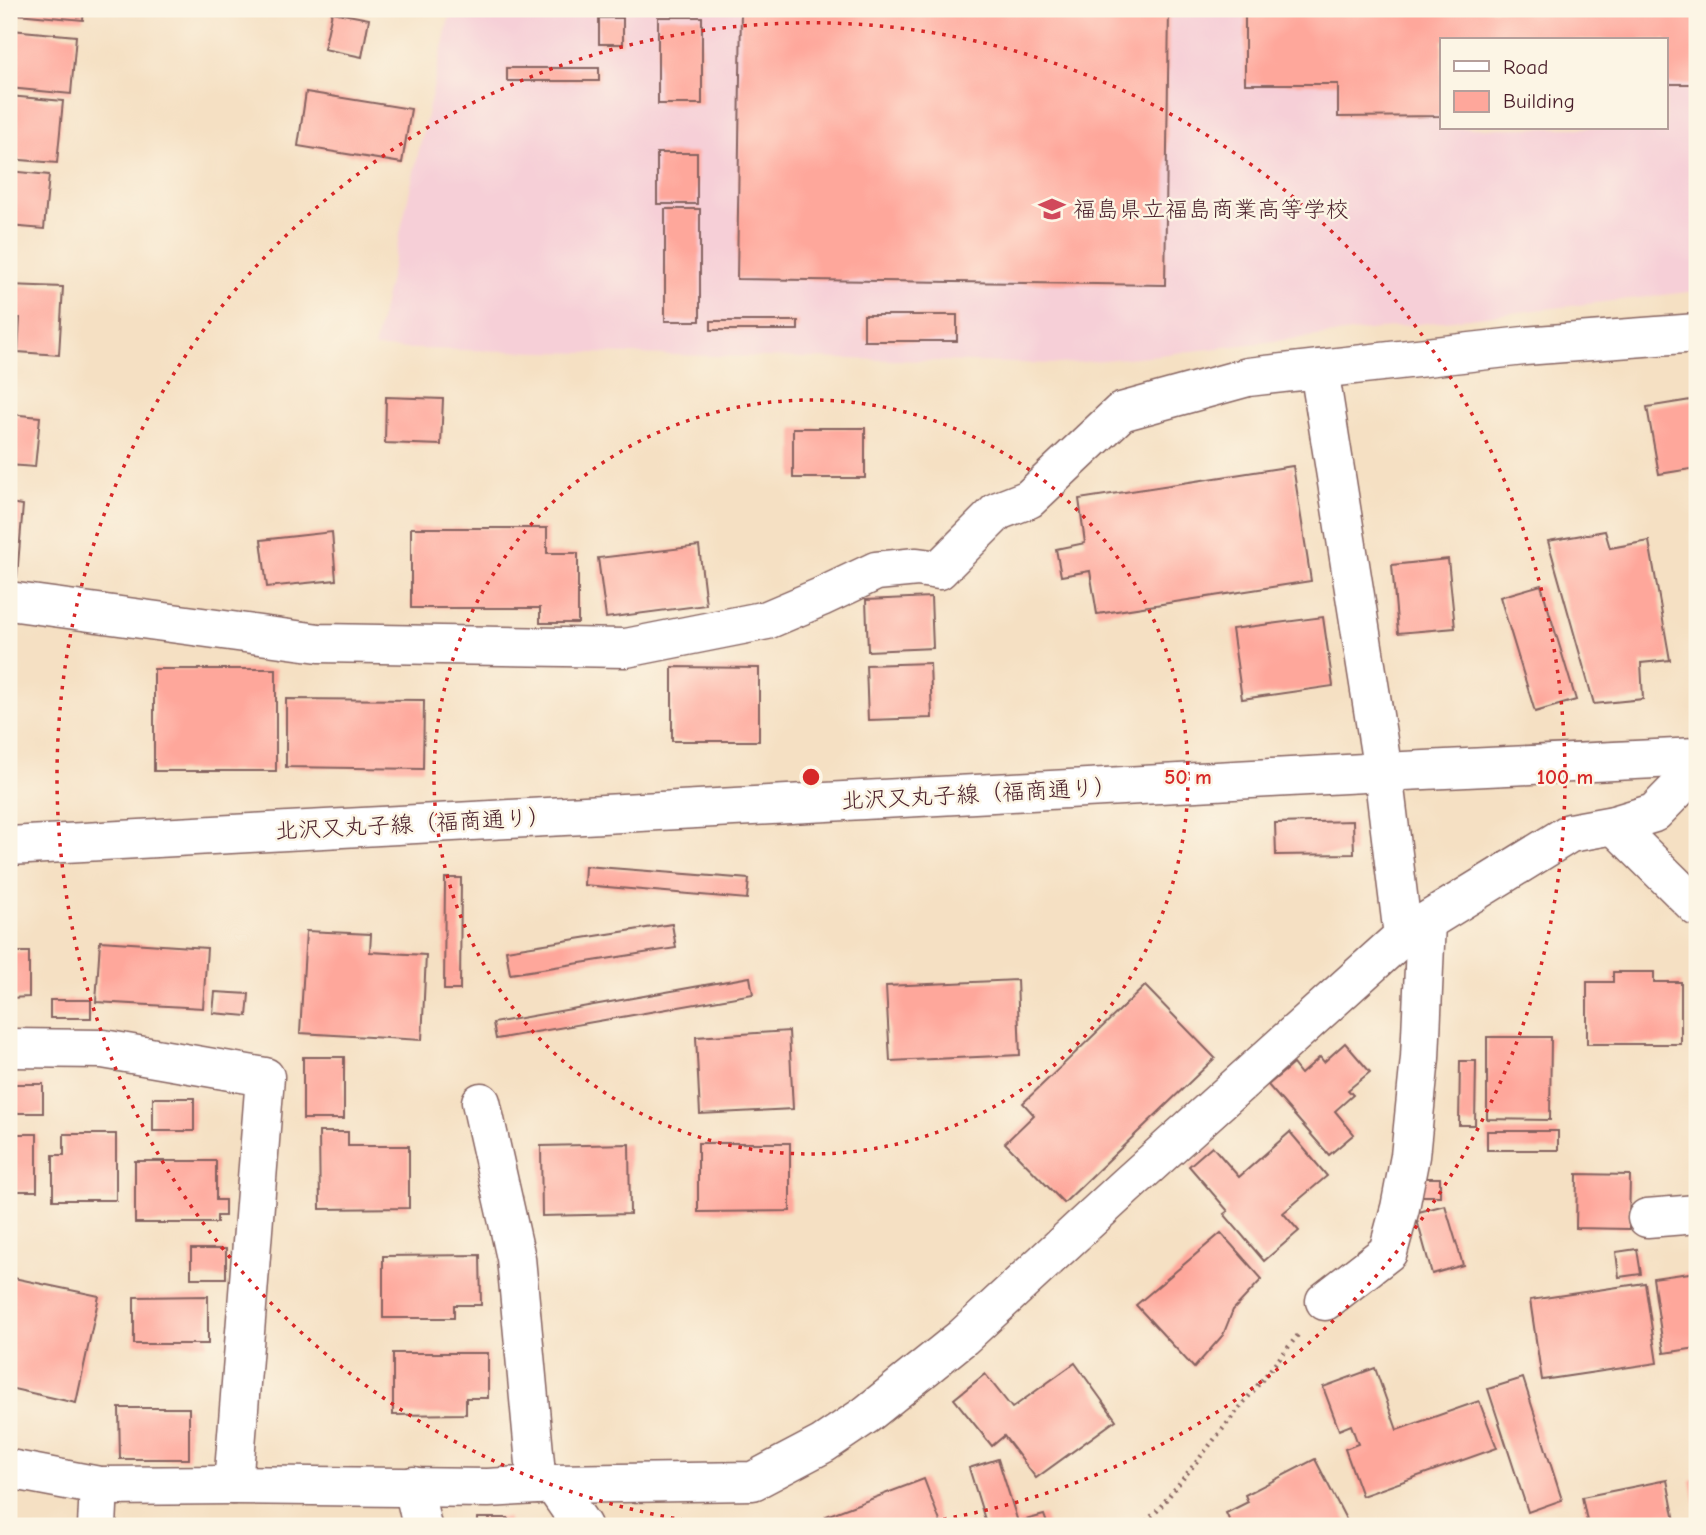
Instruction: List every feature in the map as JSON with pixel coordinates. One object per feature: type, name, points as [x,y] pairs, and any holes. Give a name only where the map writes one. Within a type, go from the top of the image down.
[{"type":"street","points":[[9,601],[319,643],[626,649],[767,620],[876,571],[917,567],[939,570],[999,511],[1029,499],[1121,412],[1248,377],[1524,345],[1697,333]]},
{"type":"street","points":[[1319,369],[1383,772],[1414,929],[1420,1058],[1410,1156],[1388,1252],[1325,1301]]},
{"type":"street","name":"北沢又丸子線（福商通り）","points":[[9,846],[1697,757]]},
{"type":"street","points":[[9,1469],[99,1486],[488,1488],[545,1484],[753,1481],[823,1444],[866,1415],[963,1337],[1125,1187],[1414,929],[1570,833],[1614,825],[1654,813],[1697,769]]},
{"type":"street","points":[[1614,825],[1697,907]]},
{"type":"street","points":[[9,1048],[103,1048],[265,1077],[233,1485]]},
{"type":"street","points":[[481,1102],[516,1258],[545,1484],[582,1526]]},
{"type":"street","points":[[1647,1218],[1697,1214]]},
{"type":"street","points":[[97,1526],[99,1486]]},
{"type":"street","points":[[413,1486],[422,1526]]},
{"type":"path","points":[[1141,1526],[1157,1511],[1325,1301]]},
{"type":"shaded area","name":"福島県立福島商業高等学校","points":[[451,9],[1697,9],[1697,291],[1159,355],[1060,364],[374,348]]},
{"type":"building","points":[[18,9],[84,9],[83,20],[17,14]]},
{"type":"building","points":[[741,9],[1169,10],[1165,285],[737,279]]},
{"type":"building","points":[[1245,9],[1697,9],[1697,84],[1668,84],[1668,38],[1440,38],[1440,116],[1338,117],[1338,84],[1245,84]]},
{"type":"building","points":[[332,12],[369,19],[362,57],[324,49]]},
{"type":"building","points":[[658,17],[702,17],[702,104],[658,104]]},
{"type":"building","points":[[599,18],[623,18],[623,44],[599,44]]},
{"type":"building","points":[[11,30],[76,36],[71,94],[9,88]]},
{"type":"building","points":[[507,68],[599,68],[599,81],[507,81]]},
{"type":"building","points":[[306,92],[411,109],[402,163],[298,146]]},
{"type":"building","points":[[9,96],[63,101],[57,163],[9,159]]},
{"type":"building","points":[[657,153],[697,153],[697,204],[657,204]]},
{"type":"building","points":[[9,171],[49,175],[44,229],[9,226]]},
{"type":"building","points":[[665,209],[700,209],[700,321],[665,321]]},
{"type":"building","points":[[9,285],[63,287],[59,355],[18,352],[20,318],[9,318]]},
{"type":"building","points":[[864,315],[957,315],[957,341],[864,341]]},
{"type":"building","points":[[711,321],[798,321],[798,330],[711,330]]},
{"type":"building","points":[[386,397],[443,399],[441,445],[385,443]]},
{"type":"building","points":[[1697,399],[1697,468],[1659,474],[1647,407]]},
{"type":"building","points":[[9,414],[40,417],[35,467],[9,465]]},
{"type":"building","points":[[793,428],[865,428],[865,478],[793,478]]},
{"type":"building","points":[[1293,466],[1311,581],[1097,614],[1090,571],[1061,576],[1056,549],[1085,543],[1079,499]]},
{"type":"building","points":[[9,503],[23,505],[17,577],[9,577]]},
{"type":"building","points":[[411,528],[547,528],[547,553],[578,553],[578,623],[540,623],[540,608],[411,608]]},
{"type":"building","points":[[1605,531],[1610,548],[1649,541],[1670,660],[1641,663],[1643,699],[1594,704],[1548,541]]},
{"type":"building","points":[[332,532],[336,580],[267,587],[261,540]]},
{"type":"building","points":[[699,546],[706,605],[606,618],[598,558]]},
{"type":"building","points":[[1448,559],[1455,628],[1398,633],[1392,565]]},
{"type":"building","points":[[1541,585],[1576,700],[1535,712],[1500,597]]},
{"type":"building","points":[[931,597],[933,648],[868,651],[866,600]]},
{"type":"building","points":[[1323,617],[1333,686],[1242,699],[1232,629]]},
{"type":"building","points":[[930,663],[932,718],[868,720],[866,665]]},
{"type":"building","points":[[672,667],[759,668],[759,741],[672,741]]},
{"type":"building","points":[[154,669],[276,669],[276,771],[154,771]]},
{"type":"building","points":[[286,699],[424,700],[423,769],[286,767]]},
{"type":"building","points":[[1353,821],[1354,854],[1276,855],[1275,823]]},
{"type":"building","points":[[585,866],[749,879],[747,899],[584,885]]},
{"type":"building","points":[[445,878],[461,878],[460,990],[444,990]]},
{"type":"building","points":[[672,924],[676,948],[510,974],[506,950]]},
{"type":"building","points":[[306,931],[371,934],[370,952],[426,955],[422,1040],[300,1033]]},
{"type":"building","points":[[100,941],[207,948],[203,1008],[96,1002]]},
{"type":"building","points":[[9,952],[29,952],[29,997],[9,998]]},
{"type":"building","points":[[1613,972],[1654,972],[1654,982],[1681,982],[1681,1044],[1587,1044],[1587,982],[1613,982]]},
{"type":"building","points":[[750,977],[753,994],[496,1039],[493,1023]]},
{"type":"building","points":[[1017,980],[1020,1055],[890,1061],[886,986]]},
{"type":"building","points":[[1145,986],[1215,1058],[1064,1203],[1005,1143],[1034,1115],[1023,1103]]},
{"type":"building","points":[[215,992],[249,994],[247,1016],[213,1013]]},
{"type":"building","points":[[50,1000],[91,1000],[91,1018],[50,1018]]},
{"type":"building","points":[[789,1031],[793,1109],[700,1114],[696,1037]]},
{"type":"building","points":[[1487,1037],[1551,1037],[1550,1120],[1487,1119]]},
{"type":"building","points":[[1345,1043],[1370,1072],[1348,1090],[1353,1095],[1335,1111],[1354,1134],[1329,1155],[1268,1085],[1293,1064],[1301,1074],[1320,1057],[1324,1062]]},
{"type":"building","points":[[303,1057],[344,1057],[344,1119],[303,1119]]},
{"type":"building","points":[[1460,1061],[1476,1061],[1475,1125],[1459,1125]]},
{"type":"building","points":[[9,1084],[43,1084],[43,1113],[9,1113]]},
{"type":"building","points":[[153,1098],[194,1098],[194,1131],[153,1131]]},
{"type":"building","points":[[1487,1131],[1558,1131],[1558,1150],[1487,1150]]},
{"type":"building","points":[[319,1132],[348,1132],[348,1146],[409,1146],[409,1208],[320,1209]]},
{"type":"building","points":[[1290,1132],[1327,1176],[1283,1213],[1299,1231],[1264,1261],[1224,1214],[1228,1211],[1189,1166],[1212,1146],[1239,1177]]},
{"type":"building","points":[[9,1134],[37,1134],[37,1191],[9,1191]]},
{"type":"building","points":[[64,1134],[116,1134],[116,1200],[53,1200],[53,1155],[64,1155]]},
{"type":"building","points":[[698,1143],[790,1143],[790,1211],[698,1212]]},
{"type":"building","points":[[629,1144],[630,1214],[542,1216],[541,1146]]},
{"type":"building","points":[[135,1161],[216,1161],[216,1200],[225,1200],[225,1216],[217,1216],[217,1223],[135,1223]]},
{"type":"building","points":[[1577,1174],[1630,1175],[1629,1229],[1576,1228]]},
{"type":"building","points":[[1422,1178],[1440,1178],[1440,1196],[1422,1196]]},
{"type":"building","points":[[1445,1205],[1463,1265],[1432,1274],[1415,1213]]},
{"type":"building","points":[[1221,1233],[1262,1279],[1233,1310],[1223,1335],[1194,1368],[1136,1305]]},
{"type":"building","points":[[191,1249],[226,1249],[226,1278],[191,1278]]},
{"type":"building","points":[[1637,1249],[1641,1274],[1619,1277],[1616,1252]]},
{"type":"building","points":[[480,1255],[481,1305],[454,1305],[454,1318],[383,1318],[383,1256]]},
{"type":"building","points":[[1697,1272],[1697,1348],[1664,1353],[1653,1278]]},
{"type":"building","points":[[9,1277],[99,1296],[76,1403],[9,1388]]},
{"type":"building","points":[[1645,1283],[1657,1363],[1542,1380],[1530,1300]]},
{"type":"building","points":[[208,1296],[208,1344],[134,1344],[134,1297]]},
{"type":"building","points":[[393,1353],[488,1353],[488,1398],[466,1398],[466,1414],[393,1415]]},
{"type":"building","points":[[1075,1363],[1116,1420],[1036,1478],[1004,1436],[992,1446],[954,1399],[985,1374],[1012,1408]]},
{"type":"building","points":[[1375,1368],[1397,1430],[1479,1401],[1497,1448],[1362,1496],[1345,1449],[1358,1444],[1351,1425],[1339,1430],[1323,1387]]},
{"type":"building","points":[[1523,1378],[1562,1500],[1528,1512],[1488,1389]]},
{"type":"building","points":[[119,1408],[189,1408],[189,1459],[120,1459]]},
{"type":"building","points":[[998,1459],[1018,1522],[1044,1515],[1048,1526],[987,1526],[969,1468]]},
{"type":"building","points":[[1315,1459],[1348,1523],[1341,1526],[1232,1526],[1226,1513],[1248,1502],[1245,1495]]},
{"type":"building","points":[[924,1479],[941,1524],[831,1526],[826,1516]]},
{"type":"building","points":[[1697,1479],[1697,1507],[1696,1507],[1691,1480]]},
{"type":"building","points":[[1667,1480],[1676,1526],[1588,1526],[1582,1497]]},
{"type":"building","points":[[478,1518],[508,1518],[508,1526],[478,1526]]},
{"type":"place","name":"福島県立福島商業高等学校","points":[[1052,209]]}]
